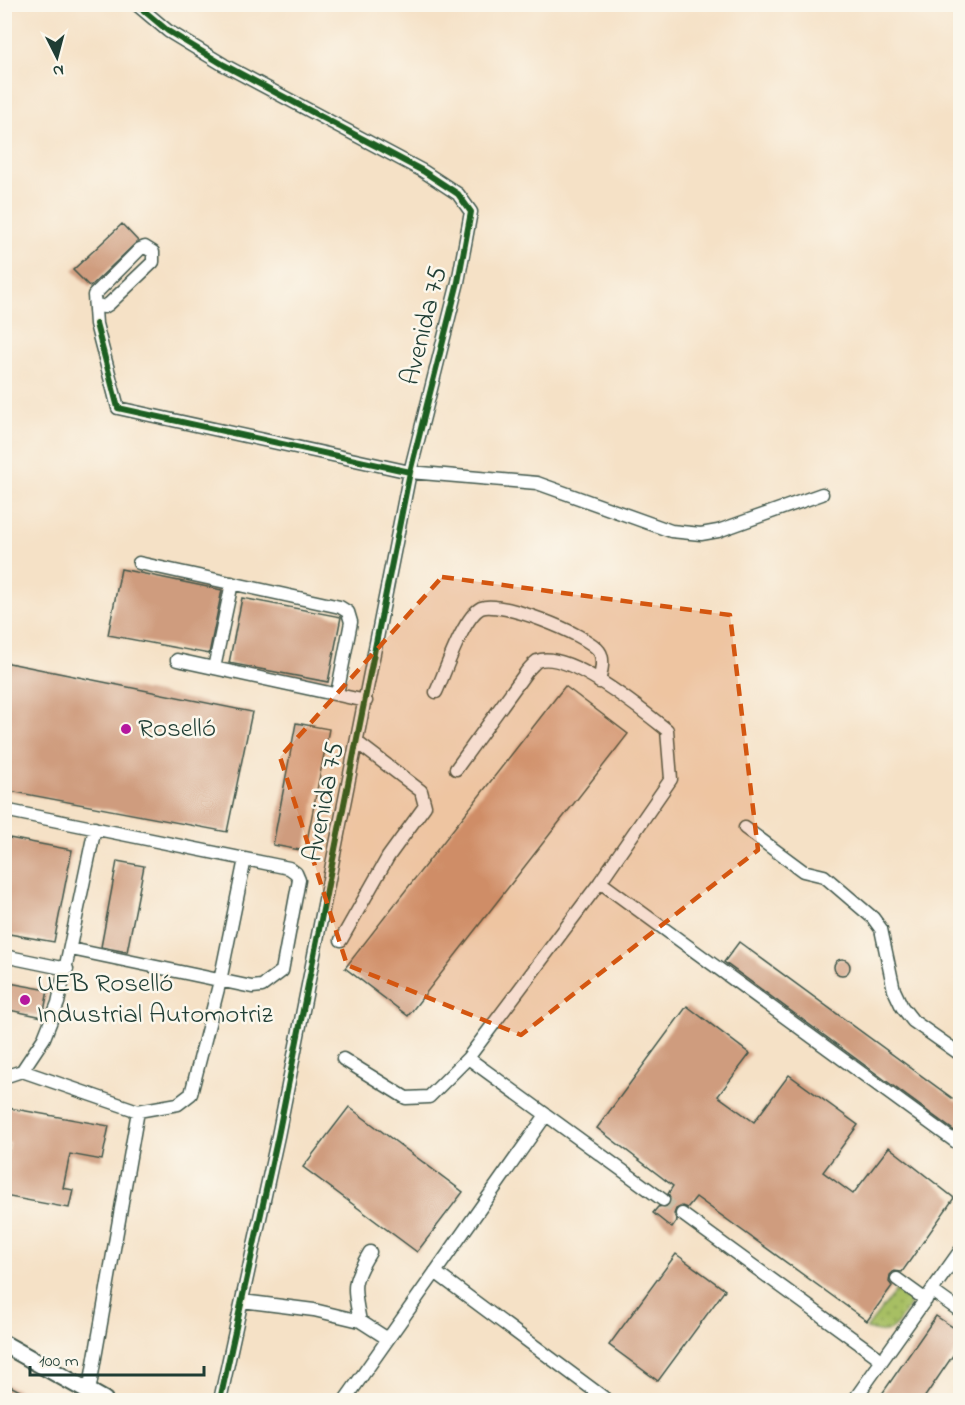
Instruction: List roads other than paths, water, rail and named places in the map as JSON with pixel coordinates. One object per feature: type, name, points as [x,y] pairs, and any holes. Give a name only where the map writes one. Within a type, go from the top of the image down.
[{"type":"main road","points":[[4,1344],[104,1401]]},
{"type":"street","name":"Avenida 75","points":[[136,4],[168,31],[224,65],[423,171],[458,194],[471,212],[458,282],[410,472],[358,743],[220,1401]]},
{"type":"street","points":[[95,304],[104,307],[109,304],[153,262],[153,252],[145,247],[140,249],[95,291],[95,304],[96,324],[118,408],[410,472],[537,483],[671,531],[701,534],[717,531],[822,494]]},
{"type":"street","points":[[139,563],[340,607],[348,612],[351,622],[337,694]]},
{"type":"street","points":[[214,668],[232,583]]},
{"type":"street","points":[[436,692],[469,618],[482,608],[502,608],[583,636],[600,652],[603,664],[599,682]]},
{"type":"street","points":[[177,660],[366,701]]},
{"type":"street","points":[[343,1059],[406,1098],[429,1097],[468,1058],[600,882],[671,779],[667,730],[599,682],[559,660],[537,661],[527,671],[456,769]]},
{"type":"street","points":[[341,940],[388,857],[425,806],[422,791],[358,743]]},
{"type":"street","points":[[4,810],[289,868],[296,873],[299,880],[282,971],[262,986],[252,987],[220,981],[71,949]]},
{"type":"street","points":[[22,1071],[44,1038],[58,1004],[95,828]]},
{"type":"street","points":[[745,828],[802,871],[824,876],[873,918],[881,929],[894,990],[902,1007],[913,1021],[960,1054]]},
{"type":"street","points":[[4,1077],[22,1071],[138,1111],[178,1104],[191,1094],[220,981],[244,859]]},
{"type":"street","points":[[600,882],[960,1145]]},
{"type":"street","points":[[4,956],[67,969]]},
{"type":"street","points":[[468,1058],[663,1200]]},
{"type":"street","points":[[89,1392],[138,1111]]},
{"type":"street","points":[[345,1401],[546,1115]]},
{"type":"street","points":[[682,1214],[882,1360]]},
{"type":"street","points":[[854,1401],[960,1251]]},
{"type":"street","points":[[360,1321],[354,1290],[355,1277],[370,1252]]},
{"type":"street","points":[[435,1272],[607,1401]]},
{"type":"street","points":[[897,1279],[960,1311]]},
{"type":"street","points":[[242,1301],[314,1310],[360,1321],[388,1339]]},
{"type":"tunnel","points":[[663,1200],[682,1214]]},
{"type":"place","name":"Roselló","points":[[126,729]]},
{"type":"place","name":"UEB Roselló Industrial Automotriz","points":[[25,1000]]}]
